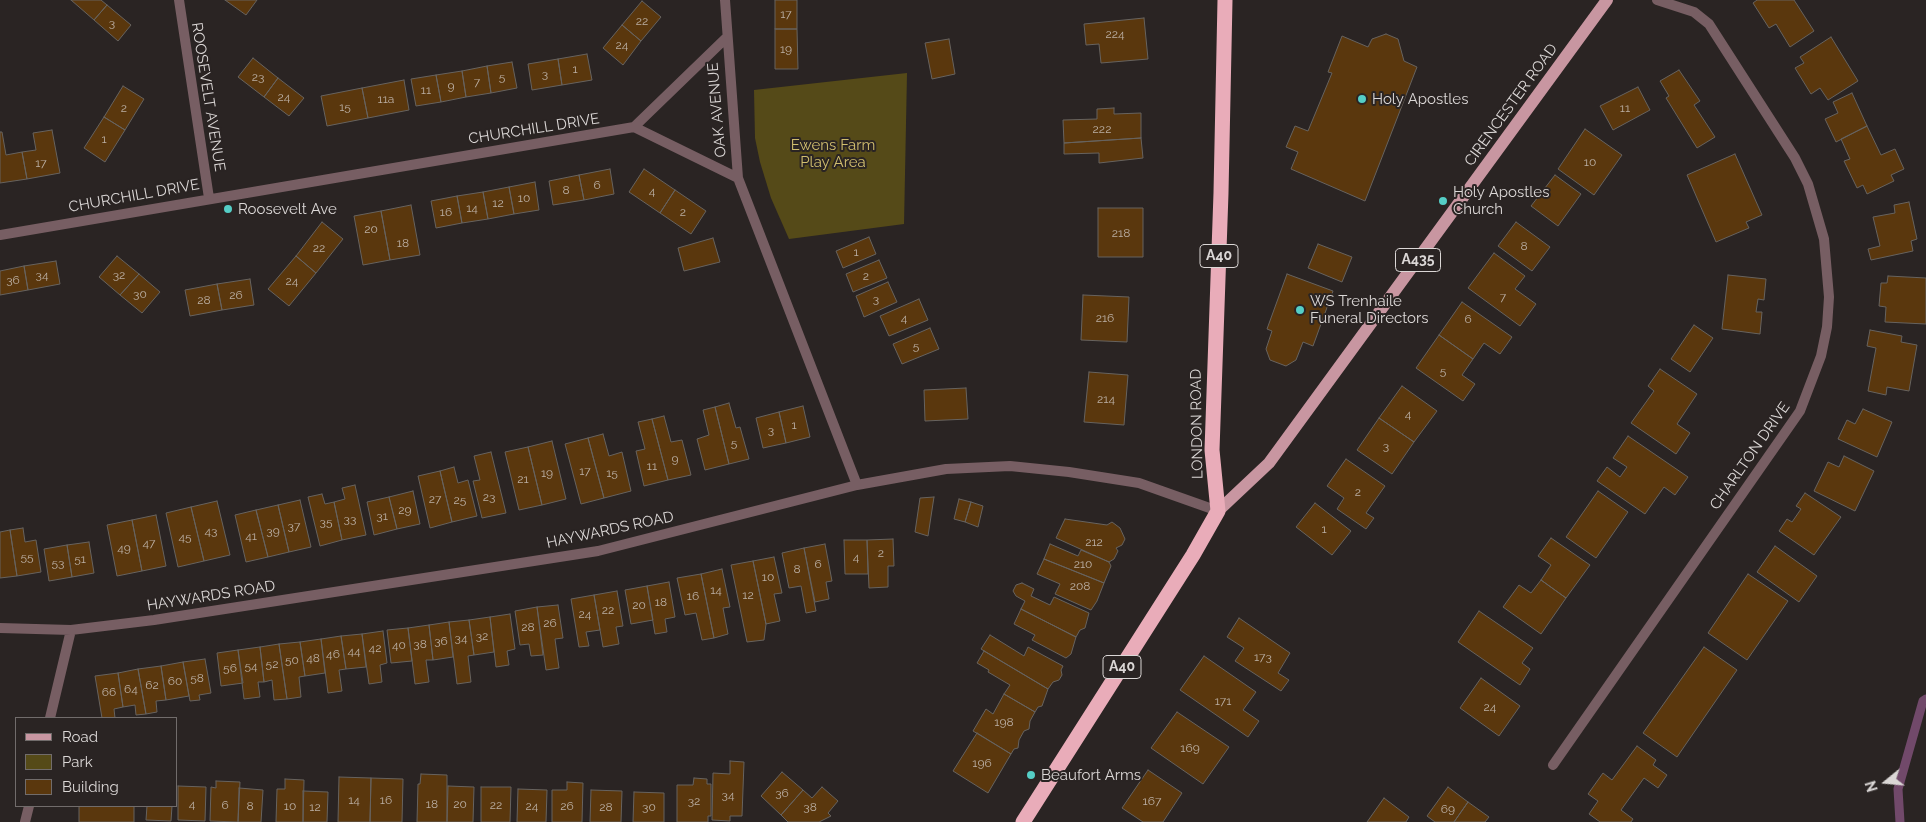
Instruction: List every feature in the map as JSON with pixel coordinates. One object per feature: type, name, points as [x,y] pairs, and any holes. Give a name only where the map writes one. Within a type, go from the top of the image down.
[{"type":"highway","name":"LONDON ROAD","points":[[1218,511],[1212,450],[1221,192],[1225,0]]},
{"type":"highway","name":"A40","points":[[1023,822],[1188,563],[1218,511]]},
{"type":"main road","name":"CIRENCESTER ROAD","points":[[1218,511],[1269,464],[1607,0]]},
{"type":"street","name":"ROOSEVELT AVENUE","points":[[179,0],[208,198]]},
{"type":"street","name":"OAK AVENUE","points":[[725,0],[726,38],[738,178]]},
{"type":"street","name":"CHARLTON DRIVE","points":[[1553,764],[1800,411],[1821,356],[1826,327],[1828,268],[1824,239],[1814,202],[1795,158],[1709,24],[1694,12],[1657,0]]},
{"type":"street","name":"OAK AVENUE","points":[[634,127],[726,38]]},
{"type":"street","name":"CHURCHILL DRIVE","points":[[0,235],[208,198],[634,127]]},
{"type":"street","points":[[634,127],[738,178],[858,485]]},
{"type":"street","name":"HAYWARDS ROAD","points":[[0,628],[71,630],[154,620],[598,551],[858,485],[946,469],[1010,466],[1069,472],[1139,483],[1218,511]]},
{"type":"street","points":[[50,717],[71,630]]},
{"type":"street","points":[[25,822],[29,807]]},
{"type":"green space","name":"Ewens Farm Play Area","points":[[907,73],[904,224],[789,239],[771,198],[760,162],[755,138],[754,90]]},
{"type":"building","points":[[71,0],[101,0],[107,5],[94,20]]},
{"type":"building","points":[[225,0],[257,0],[246,15]]},
{"type":"building","points":[[775,0],[797,0],[797,29],[775,29]]},
{"type":"building","points":[[1757,0],[1794,0],[1814,31],[1790,47],[1776,24],[1769,28],[1753,3]]},
{"type":"building","points":[[642,1],[661,17],[641,41],[622,25]]},
{"type":"building","points":[[107,5],[131,25],[118,41],[94,20]]},
{"type":"building","points":[[1144,18],[1148,59],[1101,63],[1099,44],[1086,45],[1084,24]]},
{"type":"building","points":[[622,25],[641,41],[623,65],[603,48]]},
{"type":"building","points":[[775,29],[797,29],[798,69],[775,69]]},
{"type":"building","name":"Holy Apostles","points":[[1386,34],[1398,39],[1404,61],[1417,67],[1365,201],[1291,169],[1298,152],[1286,147],[1295,126],[1308,131],[1332,73],[1328,72],[1342,36],[1368,47],[1372,39]]},
{"type":"building","points":[[1831,37],[1858,81],[1828,100],[1820,88],[1811,94],[1795,68],[1804,63],[1800,57]]},
{"type":"building","points":[[949,39],[955,74],[932,79],[925,43]]},
{"type":"building","points":[[587,54],[592,80],[562,85],[558,59]]},
{"type":"building","points":[[253,58],[278,78],[264,97],[238,77]]},
{"type":"building","points":[[558,59],[562,85],[532,90],[528,64]]},
{"type":"building","points":[[512,62],[517,88],[491,93],[487,66]]},
{"type":"building","points":[[487,66],[491,93],[466,97],[462,71]]},
{"type":"building","points":[[1679,70],[1700,101],[1694,105],[1715,137],[1697,148],[1666,98],[1669,96],[1660,81]]},
{"type":"building","points":[[462,71],[466,97],[441,102],[436,75]]},
{"type":"building","points":[[436,75],[441,102],[416,106],[411,79]]},
{"type":"building","points":[[278,78],[304,98],[289,116],[264,97]]},
{"type":"building","points":[[404,80],[409,110],[368,118],[362,88]]},
{"type":"building","points":[[123,86],[144,99],[125,130],[104,117]]},
{"type":"building","points":[[1638,87],[1650,110],[1613,130],[1600,106]]},
{"type":"building","points":[[362,88],[368,118],[327,126],[321,96]]},
{"type":"building","points":[[1852,93],[1867,126],[1836,142],[1825,119],[1838,113],[1833,102]]},
{"type":"building","points":[[1114,108],[1114,114],[1141,113],[1141,138],[1064,143],[1063,120],[1097,119],[1097,109]]},
{"type":"building","points":[[104,117],[125,130],[105,162],[84,148]]},
{"type":"building","points":[[1867,126],[1881,155],[1895,149],[1904,169],[1891,175],[1894,181],[1867,194],[1863,185],[1857,188],[1844,161],[1850,159],[1841,139]]},
{"type":"building","points":[[1585,129],[1622,155],[1594,195],[1558,169]]},
{"type":"building","points":[[52,130],[60,173],[27,179],[22,152],[36,150],[33,133]]},
{"type":"building","points":[[0,132],[2,132],[6,155],[22,152],[27,179],[0,183]]},
{"type":"building","points":[[1141,138],[1143,158],[1099,163],[1099,153],[1064,154],[1064,143]]},
{"type":"building","points":[[1735,154],[1762,215],[1746,222],[1749,228],[1716,242],[1687,175]]},
{"type":"building","points":[[610,169],[614,194],[584,200],[579,175]]},
{"type":"building","points":[[644,169],[675,190],[660,213],[629,192]]},
{"type":"building","points":[[579,175],[584,200],[553,205],[549,181]]},
{"type":"building","points":[[1555,175],[1581,194],[1558,226],[1531,206]]},
{"type":"building","points":[[535,182],[539,210],[514,214],[509,187]]},
{"type":"building","points":[[509,187],[514,214],[488,219],[483,192]]},
{"type":"building","points":[[675,190],[706,211],[691,234],[660,213]]},
{"type":"building","points":[[483,192],[488,219],[462,223],[457,196]]},
{"type":"building","points":[[457,196],[462,223],[436,228],[431,201]]},
{"type":"building","points":[[1909,202],[1917,239],[1911,241],[1913,251],[1871,260],[1868,249],[1880,246],[1873,217],[1895,213],[1894,205]]},
{"type":"building","points":[[411,205],[420,255],[390,260],[381,211]]},
{"type":"building","points":[[1098,208],[1143,208],[1143,257],[1098,257]]},
{"type":"building","points":[[381,211],[390,260],[363,265],[354,216]]},
{"type":"building","points":[[322,222],[343,239],[316,273],[296,256]]},
{"type":"building","points":[[1516,222],[1550,247],[1532,271],[1498,246]]},
{"type":"building","points":[[869,237],[876,254],[843,268],[836,251]]},
{"type":"building","points":[[713,238],[720,262],[684,271],[678,248]]},
{"type":"building","points":[[1318,244],[1352,257],[1342,282],[1308,268]]},
{"type":"building","points":[[1494,253],[1525,276],[1515,289],[1536,304],[1520,326],[1468,288]]},
{"type":"building","points":[[117,256],[139,274],[120,295],[99,277]]},
{"type":"building","points":[[296,256],[316,273],[289,306],[268,289]]},
{"type":"building","points":[[879,260],[887,278],[853,292],[846,274]]},
{"type":"building","points":[[56,261],[60,284],[28,290],[24,266]]},
{"type":"building","points":[[24,266],[28,290],[0,295],[0,271]]},
{"type":"building","points":[[139,274],[160,292],[142,313],[120,295]]},
{"type":"building","name":"WS Trenhaile Funeral Directors","points":[[1287,274],[1333,291],[1313,346],[1303,342],[1296,360],[1286,366],[1270,360],[1266,349],[1272,331],[1267,329]]},
{"type":"building","points":[[1728,275],[1766,279],[1764,300],[1758,299],[1756,312],[1762,312],[1760,334],[1722,329]]},
{"type":"building","points":[[1888,276],[1926,278],[1926,324],[1885,322],[1886,307],[1879,306],[1881,283],[1887,283]]},
{"type":"building","points":[[250,279],[254,305],[222,310],[217,284]]},
{"type":"building","points":[[888,282],[897,302],[864,317],[856,296]]},
{"type":"building","points":[[217,284],[222,310],[190,316],[185,290]]},
{"type":"building","points":[[1083,295],[1129,297],[1127,342],[1081,340]]},
{"type":"building","points":[[919,299],[928,320],[889,336],[880,316]]},
{"type":"building","points":[[1462,302],[1512,337],[1500,354],[1484,343],[1473,359],[1439,335]]},
{"type":"building","points":[[1694,325],[1713,338],[1690,372],[1671,359]]},
{"type":"building","points":[[930,328],[939,349],[902,364],[893,344]]},
{"type":"building","points":[[1870,330],[1902,336],[1901,342],[1917,345],[1909,391],[1887,387],[1886,395],[1868,391],[1876,348],[1867,346]]},
{"type":"building","points":[[1439,335],[1473,359],[1462,375],[1475,384],[1463,401],[1416,368]]},
{"type":"building","points":[[1660,369],[1697,394],[1677,424],[1690,433],[1676,454],[1631,423],[1654,391],[1648,386]]},
{"type":"building","points":[[1089,372],[1128,375],[1124,425],[1084,422]]},
{"type":"building","points":[[1402,386],[1437,411],[1414,442],[1379,418]]},
{"type":"building","points":[[966,388],[968,419],[925,421],[924,390]]},
{"type":"building","points":[[729,403],[736,428],[740,427],[749,459],[729,464],[715,407]]},
{"type":"building","points":[[803,406],[810,437],[786,443],[779,412]]},
{"type":"building","points":[[715,407],[729,464],[705,470],[697,439],[709,435],[703,410]]},
{"type":"building","points":[[1863,409],[1892,422],[1877,457],[1838,439],[1847,420],[1855,424]]},
{"type":"building","points":[[779,412],[786,443],[763,448],[756,418]]},
{"type":"building","points":[[664,416],[671,442],[682,440],[691,475],[668,480],[652,419]]},
{"type":"building","points":[[1379,418],[1414,442],[1392,474],[1357,450]]},
{"type":"building","points":[[652,419],[668,480],[644,486],[636,451],[645,449],[638,422]]},
{"type":"building","points":[[603,434],[609,456],[622,452],[631,491],[604,498],[588,438]]},
{"type":"building","points":[[1628,436],[1688,477],[1675,495],[1664,487],[1645,514],[1597,481],[1607,467],[1620,477],[1627,467],[1613,458]]},
{"type":"building","points":[[588,438],[604,498],[581,504],[565,444]]},
{"type":"building","points":[[552,441],[566,499],[542,505],[528,447]]},
{"type":"building","points":[[528,447],[542,505],[519,510],[505,452]]},
{"type":"building","points":[[491,452],[506,513],[482,518],[473,481],[480,480],[474,456]]},
{"type":"building","points":[[1844,456],[1874,471],[1855,511],[1814,491],[1828,462],[1839,467]]},
{"type":"building","points":[[1346,459],[1385,486],[1366,513],[1374,518],[1366,529],[1337,509],[1344,498],[1327,486]]},
{"type":"building","points":[[454,467],[458,483],[468,480],[477,516],[452,522],[440,471]]},
{"type":"building","points":[[440,471],[452,522],[430,528],[418,476]]},
{"type":"building","points":[[355,485],[366,535],[342,540],[334,502],[345,499],[342,488]]},
{"type":"building","points":[[413,491],[420,524],[397,529],[389,497]]},
{"type":"building","points":[[1598,491],[1628,512],[1596,558],[1566,537]]},
{"type":"building","points":[[1805,493],[1841,517],[1814,555],[1779,531],[1787,519],[1792,522],[1801,509],[1796,506]]},
{"type":"building","points":[[322,494],[325,504],[334,502],[342,540],[320,546],[308,497]]},
{"type":"building","points":[[389,497],[397,529],[374,535],[367,502]]},
{"type":"building","points":[[934,497],[928,536],[915,532],[920,498]]},
{"type":"building","points":[[959,499],[971,502],[965,522],[954,519]]},
{"type":"building","points":[[300,500],[311,547],[289,552],[278,505]]},
{"type":"building","points":[[217,501],[230,555],[204,561],[191,507]]},
{"type":"building","points":[[971,502],[983,506],[978,527],[965,522]]},
{"type":"building","points":[[1315,503],[1351,531],[1332,555],[1296,527]]},
{"type":"building","points":[[278,505],[289,552],[268,557],[256,510]]},
{"type":"building","points":[[191,507],[204,561],[178,567],[166,513]]},
{"type":"building","points":[[256,510],[268,557],[246,562],[235,515]]},
{"type":"building","points":[[156,515],[166,566],[142,571],[132,520]]},
{"type":"building","points":[[1065,519],[1107,525],[1112,522],[1120,528],[1125,539],[1122,545],[1116,548],[1118,551],[1114,559],[1109,562],[1056,538]]},
{"type":"building","points":[[132,520],[142,571],[117,576],[107,525]]},
{"type":"building","points":[[23,528],[25,542],[36,540],[41,572],[17,576],[10,530]]},
{"type":"building","points":[[10,530],[17,576],[0,578],[0,532]]},
{"type":"building","points":[[1551,538],[1590,565],[1566,598],[1541,580],[1551,565],[1538,556]]},
{"type":"building","points":[[893,539],[894,566],[888,566],[888,587],[869,588],[867,540]]},
{"type":"building","points":[[844,540],[867,540],[868,574],[845,574]]},
{"type":"building","points":[[89,542],[94,573],[72,577],[67,545]]},
{"type":"building","points":[[825,544],[832,581],[826,582],[829,599],[815,602],[804,548]]},
{"type":"building","points":[[1050,544],[1078,556],[1081,550],[1109,562],[1111,566],[1104,583],[1044,559]]},
{"type":"building","points":[[67,545],[72,577],[49,581],[44,549]]},
{"type":"building","points":[[1775,546],[1817,576],[1799,602],[1757,572]]},
{"type":"building","points":[[804,548],[816,611],[806,613],[801,586],[789,588],[782,553]]},
{"type":"building","points":[[774,557],[782,593],[774,594],[780,621],[766,624],[753,561]]},
{"type":"building","points":[[1044,559],[1104,583],[1097,601],[1091,610],[1055,594],[1060,584],[1037,574]]},
{"type":"building","points":[[753,561],[766,624],[764,640],[747,642],[731,565]]},
{"type":"building","points":[[722,569],[730,607],[723,608],[728,634],[714,638],[701,574]]},
{"type":"building","points":[[701,574],[714,638],[702,640],[696,613],[685,615],[677,578]]},
{"type":"building","points":[[1748,574],[1788,601],[1747,660],[1708,633]]},
{"type":"building","points":[[1541,580],[1566,598],[1541,634],[1503,607],[1519,585],[1531,593]]},
{"type":"building","points":[[669,582],[675,617],[665,619],[667,632],[655,634],[647,586]]},
{"type":"building","points":[[1022,583],[1034,589],[1031,596],[1050,605],[1054,597],[1089,613],[1085,628],[1080,630],[1076,637],[1021,609],[1025,601],[1016,596],[1013,591],[1016,585]]},
{"type":"building","points":[[647,586],[653,620],[631,624],[625,590]]},
{"type":"building","points":[[617,591],[623,626],[616,627],[619,644],[603,647],[594,595]]},
{"type":"building","points":[[594,595],[600,630],[586,632],[589,646],[579,647],[571,599]]},
{"type":"building","points":[[558,605],[563,638],[555,639],[559,668],[546,670],[537,607]]},
{"type":"building","points":[[537,607],[543,655],[531,656],[529,644],[520,645],[515,611]]},
{"type":"building","points":[[1021,609],[1076,637],[1071,654],[1066,658],[1032,640],[1035,635],[1014,624]]},
{"type":"building","points":[[1479,611],[1533,648],[1522,663],[1530,669],[1520,685],[1458,642]]},
{"type":"building","points":[[510,614],[515,649],[507,651],[509,665],[496,667],[490,617]]},
{"type":"building","points":[[490,617],[494,652],[474,655],[469,620]]},
{"type":"building","points":[[1239,618],[1290,653],[1278,673],[1289,680],[1281,691],[1235,661],[1244,648],[1227,637]]},
{"type":"building","points":[[469,620],[474,655],[468,656],[471,682],[457,684],[449,622]]},
{"type":"building","points":[[449,622],[453,657],[433,660],[429,625]]},
{"type":"building","points":[[429,625],[433,660],[426,660],[429,682],[415,684],[408,628]]},
{"type":"building","points":[[408,628],[412,661],[391,663],[387,630]]},
{"type":"building","points":[[383,631],[387,663],[380,665],[382,682],[369,684],[362,634]]},
{"type":"building","points":[[362,634],[366,667],[346,669],[341,636]]},
{"type":"building","points":[[990,635],[1024,656],[1028,647],[1063,666],[1061,670],[1062,675],[1059,680],[1053,682],[1048,689],[981,649]]},
{"type":"building","points":[[341,636],[346,669],[339,670],[342,691],[328,693],[321,639]]},
{"type":"building","points":[[321,639],[325,673],[305,676],[300,642]]},
{"type":"building","points":[[300,642],[305,676],[299,677],[301,697],[287,699],[279,644]]},
{"type":"building","points":[[279,644],[287,699],[274,700],[272,680],[264,682],[260,647]]},
{"type":"building","points":[[260,647],[264,682],[258,682],[260,697],[244,699],[238,650]]},
{"type":"building","points":[[1704,647],[1737,670],[1677,757],[1643,733]]},
{"type":"building","points":[[238,650],[243,683],[221,686],[217,653]]},
{"type":"building","points":[[984,651],[1048,689],[1042,706],[1038,707],[1035,712],[1004,694],[1010,685],[977,663]]},
{"type":"building","points":[[1204,656],[1256,692],[1243,710],[1259,721],[1248,737],[1180,690]]},
{"type":"building","points":[[205,659],[211,693],[199,695],[200,700],[190,701],[183,662]]},
{"type":"building","points":[[183,662],[189,696],[166,700],[161,666]]},
{"type":"building","points":[[161,666],[166,700],[156,701],[157,712],[146,714],[138,669]]},
{"type":"building","points":[[138,669],[146,714],[136,715],[135,705],[123,707],[118,673]]},
{"type":"building","points":[[118,673],[123,707],[114,709],[115,717],[102,717],[95,676]]},
{"type":"building","points":[[1481,678],[1520,706],[1499,736],[1460,708]]},
{"type":"building","points":[[1004,694],[1035,712],[1030,721],[1029,729],[1024,731],[1019,740],[1018,748],[1014,749],[1011,754],[973,731],[986,709],[993,714]]},
{"type":"building","points":[[1177,712],[1229,747],[1203,784],[1151,748]]},
{"type":"building","points":[[977,733],[1011,754],[988,793],[953,771]]},
{"type":"building","points":[[1637,746],[1656,760],[1653,765],[1667,775],[1658,788],[1644,778],[1621,810],[1633,819],[1631,822],[1600,822],[1589,814],[1598,801],[1588,794],[1603,773],[1612,780]]},
{"type":"building","points":[[730,761],[744,762],[742,816],[730,816],[730,821],[712,820],[713,773],[730,774]]},
{"type":"building","points":[[1148,770],[1182,793],[1163,822],[1143,822],[1122,808]]},
{"type":"building","points":[[782,772],[803,790],[781,815],[761,796]]},
{"type":"building","points":[[421,774],[447,775],[447,822],[417,822],[418,784],[420,784]]},
{"type":"building","points":[[339,777],[371,778],[370,822],[338,822]]},
{"type":"building","points":[[371,778],[403,779],[402,822],[370,822]]},
{"type":"building","points":[[694,778],[707,779],[707,784],[711,784],[711,816],[708,816],[708,822],[677,822],[677,785],[693,785]]},
{"type":"building","points":[[285,779],[304,780],[303,822],[276,822],[277,789],[285,789]]},
{"type":"building","points":[[216,781],[240,782],[238,822],[210,821],[211,787],[216,788]]},
{"type":"building","points":[[567,782],[583,783],[582,822],[552,822],[552,790],[567,790]]},
{"type":"building","points":[[178,786],[206,787],[205,821],[178,820]]},
{"type":"building","points":[[448,786],[474,787],[473,822],[447,822]]},
{"type":"building","points":[[481,787],[511,787],[510,822],[481,822]]},
{"type":"building","points":[[822,787],[838,801],[828,813],[831,816],[819,822],[788,822],[781,815],[803,790],[812,798]]},
{"type":"building","points":[[1448,787],[1468,802],[1454,822],[1435,822],[1427,816]]},
{"type":"building","points":[[239,788],[263,790],[261,822],[238,822]]},
{"type":"building","points":[[518,789],[547,790],[546,822],[517,822]]},
{"type":"building","points":[[591,790],[622,791],[621,822],[590,822]]},
{"type":"building","points":[[303,791],[328,792],[327,822],[303,822]]},
{"type":"building","points":[[634,792],[664,793],[664,822],[633,822]]},
{"type":"building","points":[[1384,798],[1409,817],[1406,822],[1367,822]]},
{"type":"building","points":[[1468,802],[1489,817],[1485,822],[1454,822]]},
{"type":"building","points":[[79,807],[134,807],[134,822],[79,822]]},
{"type":"building","points":[[147,807],[172,807],[171,821],[146,820]]},
{"type":"waterway","points":[[1900,822],[1898,789],[1923,701],[1926,699]]},
{"type":"place","name":"Holy Apostles","points":[[1362,99]]},
{"type":"place","name":"Holy Apostles Church","points":[[1443,201]]},
{"type":"place","name":"Roosevelt Ave","points":[[228,209]]},
{"type":"place","name":"WS Trenhaile Funeral Directors","points":[[1300,310]]},
{"type":"place","name":"Beaufort Arms","points":[[1031,775]]}]
